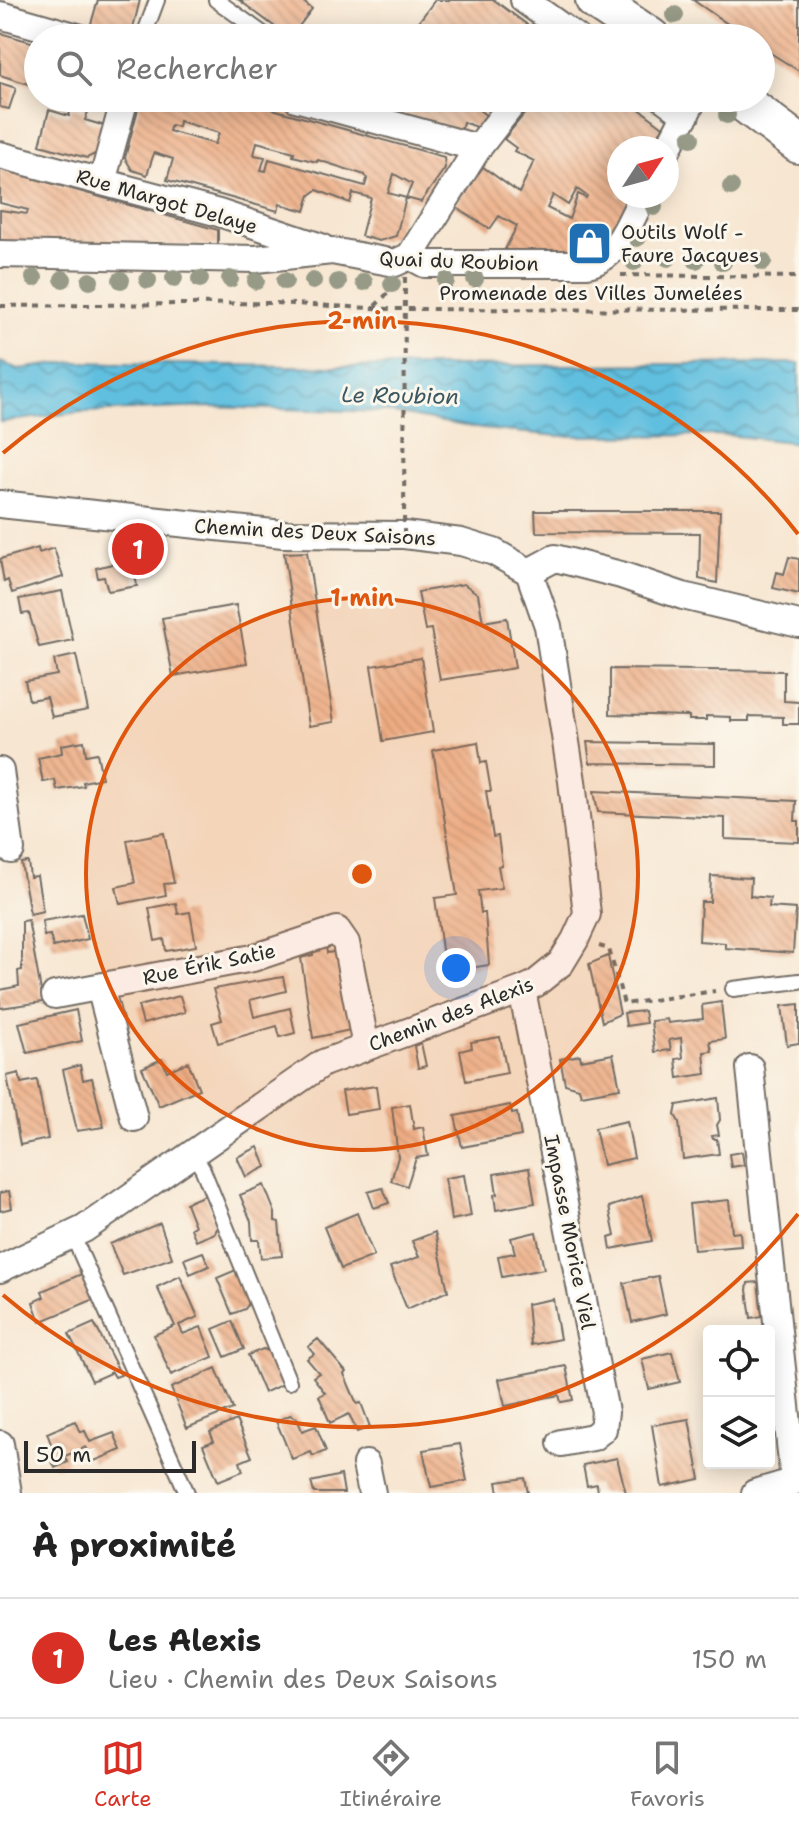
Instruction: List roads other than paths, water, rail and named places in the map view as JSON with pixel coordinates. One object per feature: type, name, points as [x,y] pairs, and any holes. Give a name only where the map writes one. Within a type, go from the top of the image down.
[{"type":"main road","points":[[595,0],[630,24]]},
{"type":"main road","points":[[757,112],[799,144]]},
{"type":"street","points":[[524,0],[554,24]]},
{"type":"street","points":[[0,15],[32,24]]},
{"type":"street","points":[[102,182],[121,112]]},
{"type":"street","points":[[347,112],[478,148]]},
{"type":"street","points":[[407,267],[478,148],[506,112]]},
{"type":"street","points":[[674,136],[687,112]]},
{"type":"street","name":"Rue Margot Delaye","points":[[0,155],[219,213],[332,251]]},
{"type":"street","name":"Quai du Roubion","points":[[0,254],[256,259],[332,251],[407,267],[425,264],[587,264],[602,261],[615,250],[637,208]]},
{"type":"street","name":"Chemin des Deux Saisons","points":[[0,504],[283,534],[404,535],[461,542],[494,552],[529,572]]},
{"type":"street","points":[[529,572],[555,558],[621,575],[683,596],[799,624]]},
{"type":"street","name":"Chemin des Alexis","points":[[0,1269],[72,1234],[323,1063],[522,990],[553,970],[575,940],[587,914],[572,781],[548,626],[544,607],[529,572]]},
{"type":"street","points":[[0,771],[11,850]]},
{"type":"street","name":"Rue Érik Satie","points":[[55,995],[253,958],[337,930],[346,943],[366,1047]]},
{"type":"street","points":[[100,987],[134,1118]]},
{"type":"street","name":"Impasse Morice Viel","points":[[522,990],[605,1412],[603,1429],[593,1437],[561,1443]]},
{"type":"street","points":[[750,1068],[797,1480],[755,1493]]},
{"type":"street","points":[[0,1444],[8,1493]]},
{"type":"street","points":[[366,1464],[372,1493]]},
{"type":"lane","points":[[148,24],[157,0]]},
{"type":"lane","points":[[216,0],[249,24]]},
{"type":"lane","points":[[733,989],[799,981]]},
{"type":"lane","points":[[193,1153],[203,1170],[289,1382]]},
{"type":"lane","points":[[72,1234],[187,1493]]},
{"type":"water","name":"Le Roubion","points":[[0,362],[18,369],[74,362],[334,367],[799,363],[799,443],[726,435],[559,436],[482,429],[387,412],[208,407],[81,412],[0,422]]},
{"type":"place","name":"Outils Wolf - Faure Jacques","points":[[590,244]]},
{"type":"place","name":"Les Alexis","points":[[138,549]]}]
